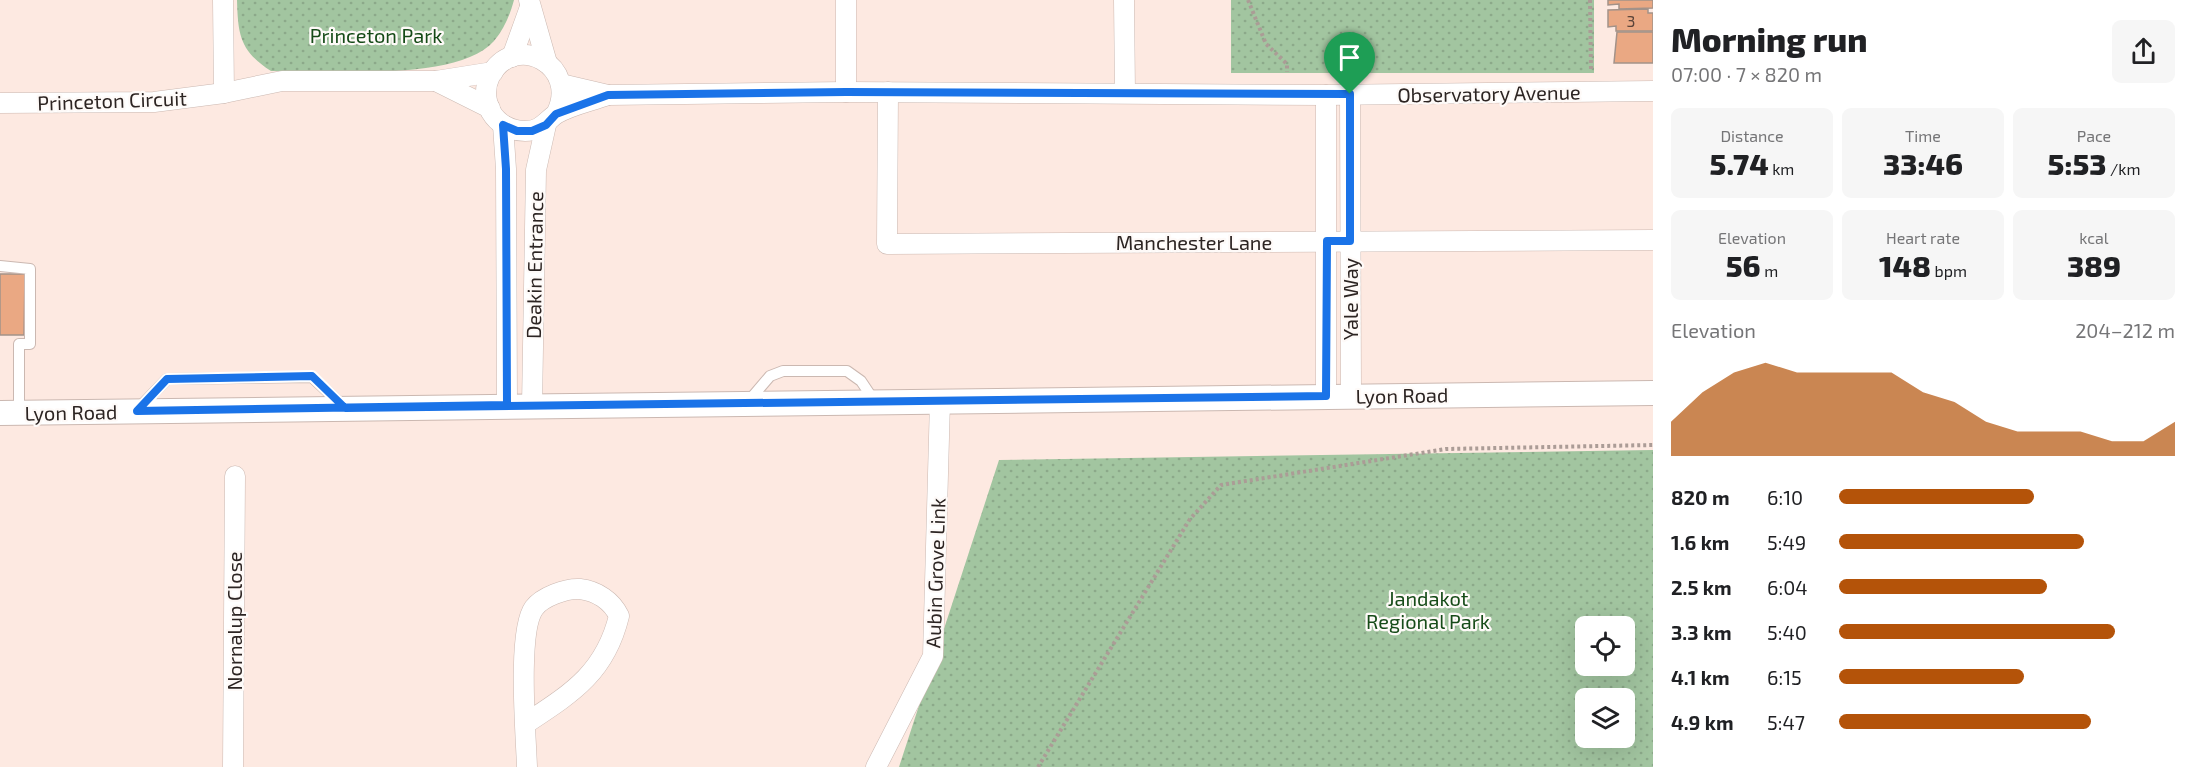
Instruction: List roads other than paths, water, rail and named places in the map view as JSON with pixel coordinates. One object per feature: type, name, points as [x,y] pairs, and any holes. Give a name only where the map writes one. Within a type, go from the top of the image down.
[{"type":"street","points":[[223,0],[224,93]]},
{"type":"street","points":[[846,0],[846,92]]},
{"type":"street","points":[[1124,0],[1125,92]]},
{"type":"street","points":[[512,57],[530,4]]},
{"type":"street","points":[[530,4],[547,63],[561,84],[562,100],[551,120]]},
{"type":"street","points":[[547,63],[534,56],[512,57],[501,63],[493,72],[486,90],[489,108],[503,125],[524,131],[608,95]]},
{"type":"street","name":"Princeton Circuit","points":[[0,103],[154,102],[224,93],[282,81],[436,81],[493,72]]},
{"type":"street","name":"Princeton Circuit","points":[[436,81],[489,108]]},
{"type":"street","points":[[561,84],[608,95]]},
{"type":"street","name":"Observatory Avenue","points":[[608,95],[846,92],[1326,95],[1653,91]]},
{"type":"street","name":"Manchester Lane","points":[[888,92],[887,244],[1653,240]]},
{"type":"street","name":"Yale Way","points":[[1350,94],[1351,396]]},
{"type":"street","name":"Yale Way","points":[[1326,95],[1326,396]]},
{"type":"street","name":"Deakin Entrance","points":[[532,406],[536,170],[551,120]]},
{"type":"street","name":"Deakin Entrance","points":[[503,125],[506,169],[507,405]]},
{"type":"street","name":"Lyon Road","points":[[9,413],[507,405],[1653,393]]},
{"type":"street","name":"Aubin Grove Link","points":[[876,767],[933,656],[940,401]]},
{"type":"street","name":"Nornalup Close","points":[[233,767],[235,476]]},
{"type":"street","points":[[525,724],[571,694],[595,670],[613,640],[619,616],[605,599],[579,589],[546,598],[534,608],[526,641],[525,724],[527,767]]},
{"type":"lane","points":[[0,266],[30,269],[30,344],[19,344],[9,413]]},
{"type":"lane","points":[[137,411],[167,379],[312,376],[345,408]]},
{"type":"park label","name":"Princeton Park","points":[[376,35]]},
{"type":"park label","name":"Jandakot Regional Park","points":[[1428,610]]}]
